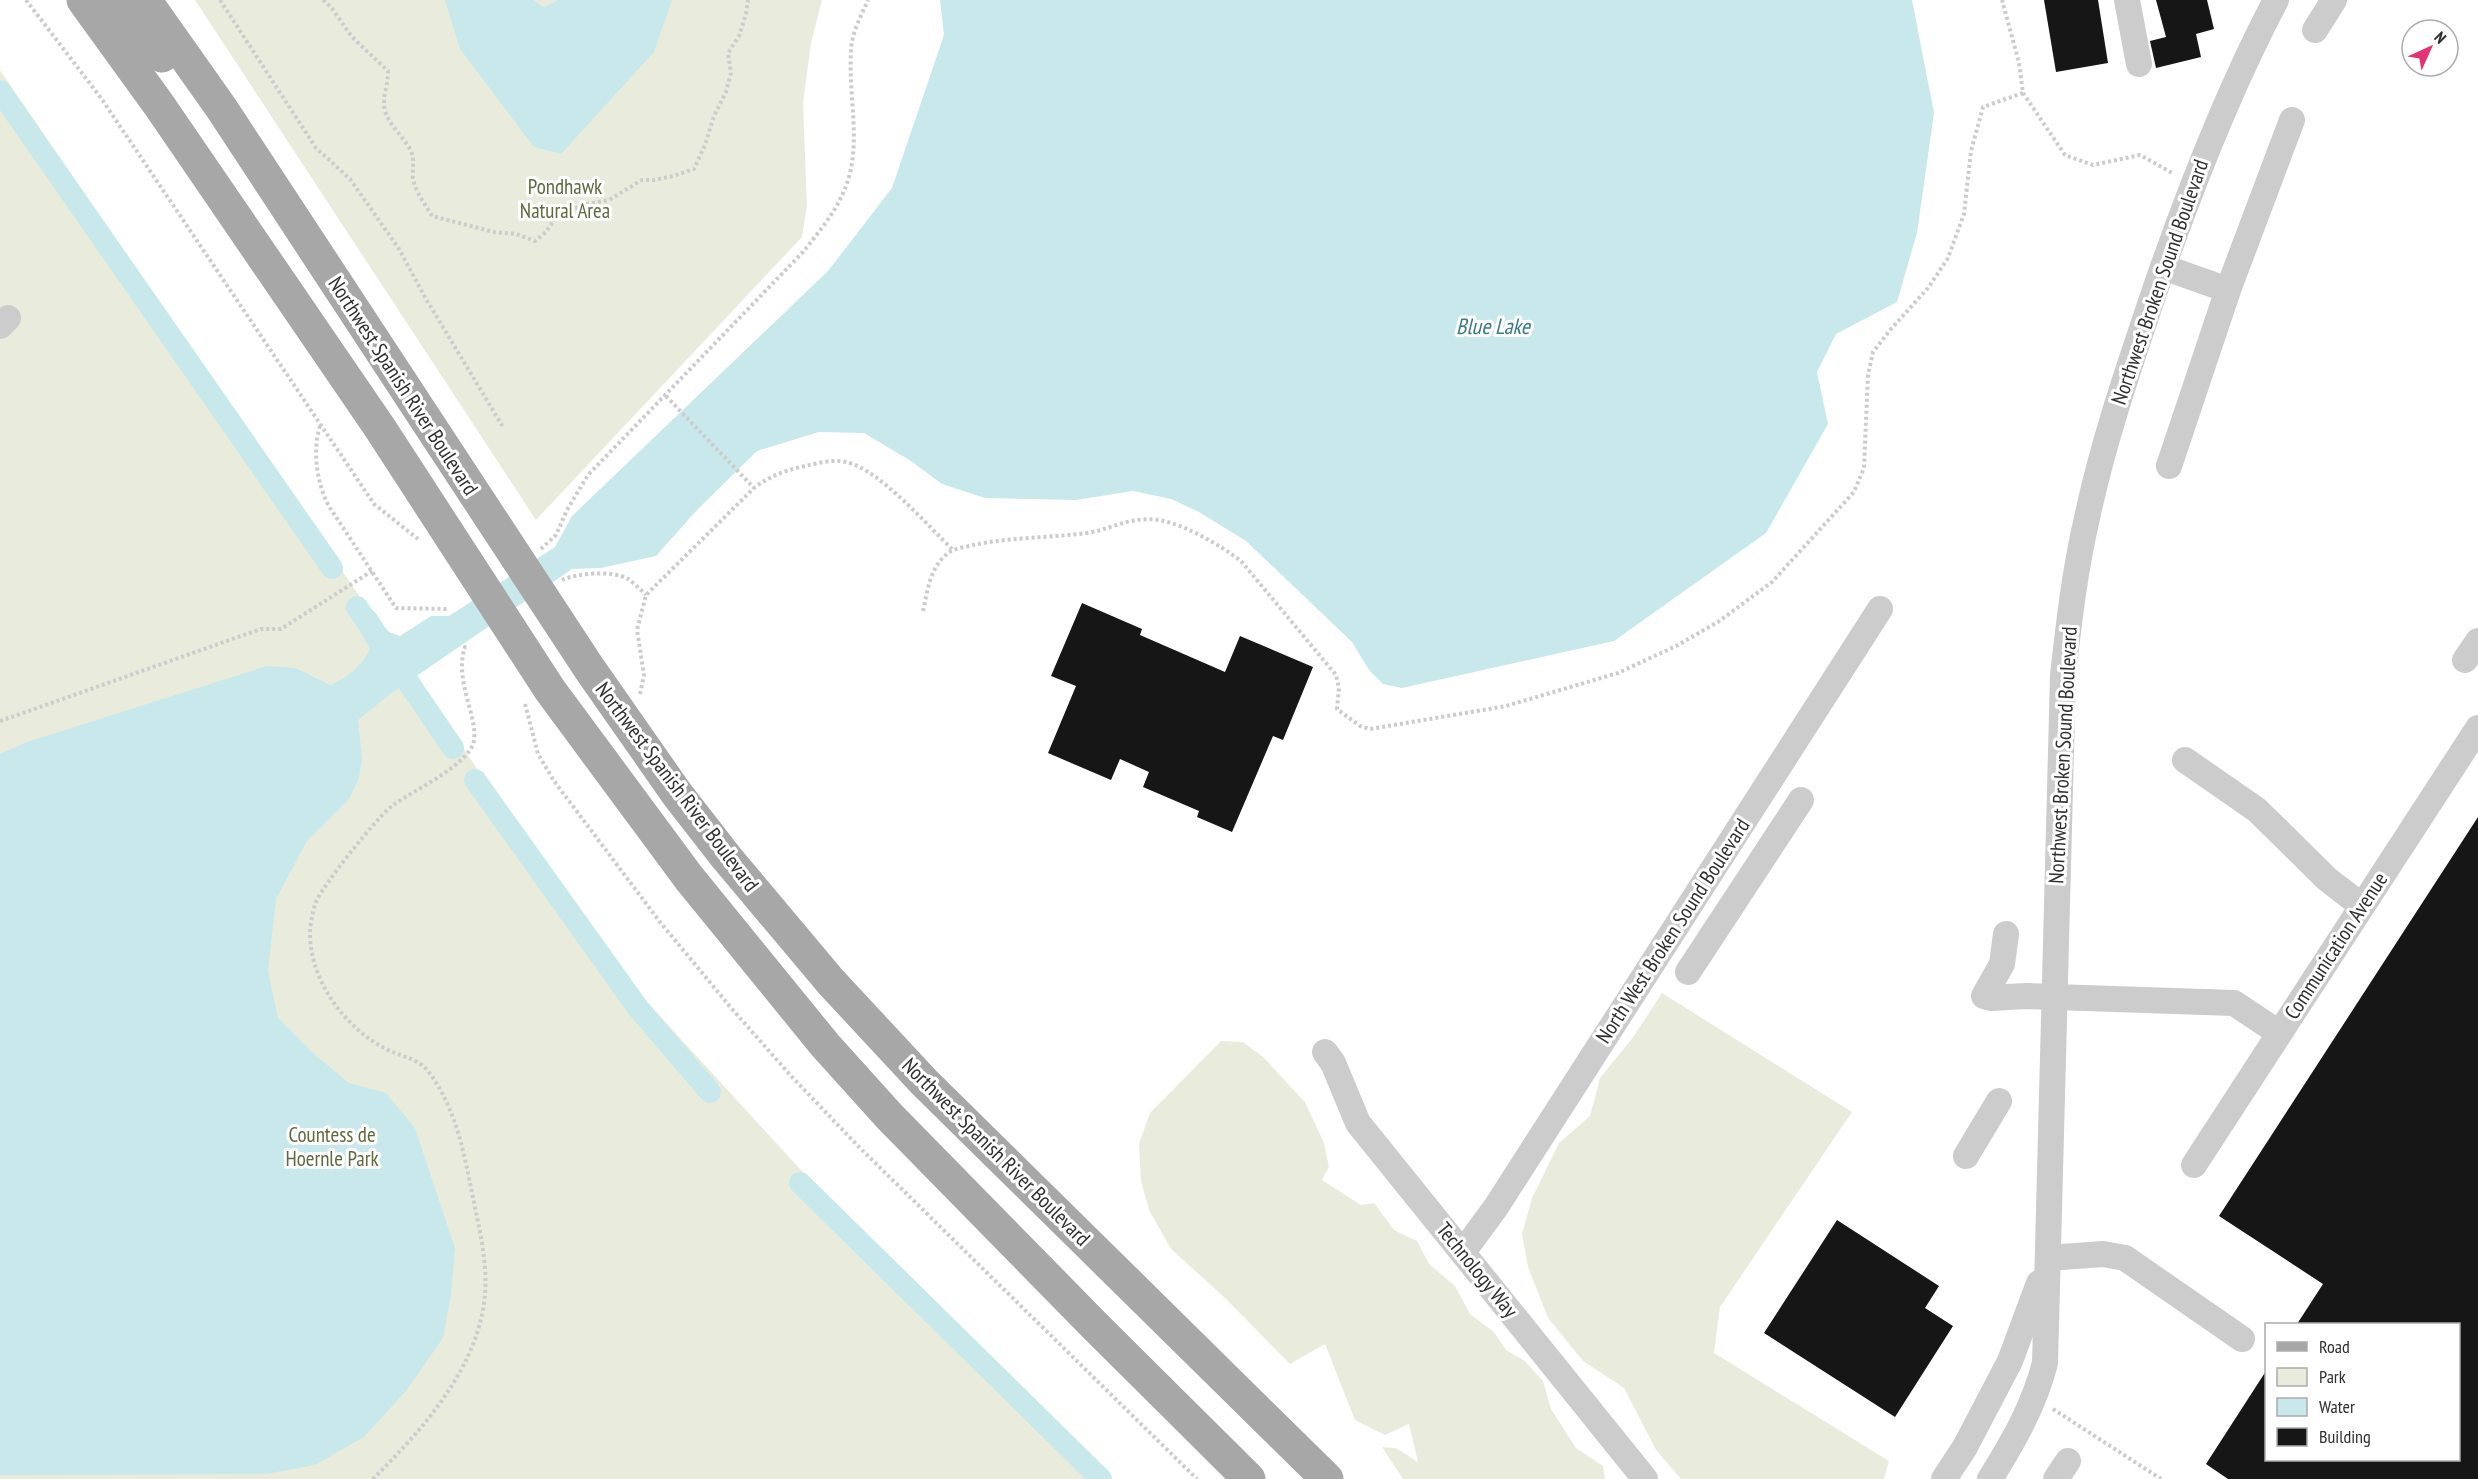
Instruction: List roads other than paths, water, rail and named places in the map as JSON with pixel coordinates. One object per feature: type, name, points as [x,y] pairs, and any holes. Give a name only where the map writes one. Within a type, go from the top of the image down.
[{"type":"main road","name":"Northwest Spanish River Boulevard","points":[[83,0],[192,153],[380,428],[518,642],[582,736],[652,831],[848,1072],[1063,1294],[1249,1479]]},
{"type":"main road","points":[[114,0],[153,48],[222,109]]},
{"type":"main road","name":"Northwest Spanish River Boulevard","points":[[145,0],[222,109],[502,537],[631,729],[705,830],[769,911],[884,1040],[1327,1479]]},
{"type":"main road","points":[[825,1045],[859,1014]]},
{"type":"main road","points":[[848,1072],[884,1040]]},
{"type":"street","points":[[2127,0],[2139,64]]},
{"type":"street","name":"Northwest Broken Sound Boulevard","points":[[1990,1479],[2020,1429],[2034,1398],[2045,1363],[2063,675],[2086,519],[2099,465],[2131,360],[2192,185],[2244,64],[2276,0]]},
{"type":"street","points":[[2315,30],[2334,0]]},
{"type":"street","points":[[2169,466],[2228,290],[2292,120]]},
{"type":"street","points":[[2163,267],[2228,290]]},
{"type":"street","name":"North West Broken Sound Boulevard","points":[[1463,1252],[1496,1207],[1880,609]]},
{"type":"street","name":"Communication Avenue","points":[[2194,1165],[2478,728]]},
{"type":"street","points":[[2185,760],[2257,810],[2328,879],[2362,906]]},
{"type":"street","points":[[1688,972],[1797,807],[1761,794]]},
{"type":"street","points":[[2006,934],[2002,964],[1984,996],[1991,998],[2054,997],[2234,1003],[2279,1033]]},
{"type":"street","name":"Technology Way","points":[[1325,1052],[1333,1063],[1358,1123],[1645,1479]]},
{"type":"street","points":[[1966,1156],[1999,1101]]},
{"type":"street","points":[[2048,1258],[2103,1254],[2125,1258],[2242,1339]]},
{"type":"street","name":"Northwest Broken Sound Boulevard","points":[[1944,1479],[1965,1447],[2010,1361],[2048,1258]]},
{"type":"water","points":[[445,0],[533,0],[544,7],[558,0],[672,0],[654,52],[561,154],[534,147],[460,49]]},
{"type":"water","name":"Blue Lake","points":[[940,0],[1912,0],[1934,113],[1917,233],[1897,302],[1836,334],[1817,372],[1828,424],[1766,533],[1614,641],[1402,688],[1383,684],[1369,670],[1352,642],[1246,541],[1199,512],[1171,499],[1133,491],[1076,500],[985,498],[942,484],[911,461],[864,433],[819,432],[757,451],[697,510],[656,556],[601,568],[572,569],[389,695],[358,720],[362,758],[359,778],[349,799],[307,841],[276,899],[268,971],[278,1018],[314,1054],[349,1083],[386,1093],[415,1128],[455,1248],[451,1295],[443,1338],[406,1391],[364,1437],[315,1465],[266,1474],[0,1475],[0,754],[27,742],[267,666],[296,668],[330,685],[353,671],[370,649],[352,617],[354,609],[360,605],[375,612],[389,632],[400,636],[431,616],[449,616],[555,547],[572,516],[828,271],[892,188],[944,35]]},
{"type":"waterway","points":[[0,91],[332,568]]},
{"type":"waterway","points":[[357,607],[453,748]]},
{"type":"waterway","points":[[475,780],[638,1008],[710,1092]]},
{"type":"waterway","points":[[800,1183],[1101,1479]]},
{"type":"park label","name":"Pondhawk Natural Area","points":[[565,199]]},
{"type":"park label","name":"Countess de Hoernle Park","points":[[332,1147]]}]
